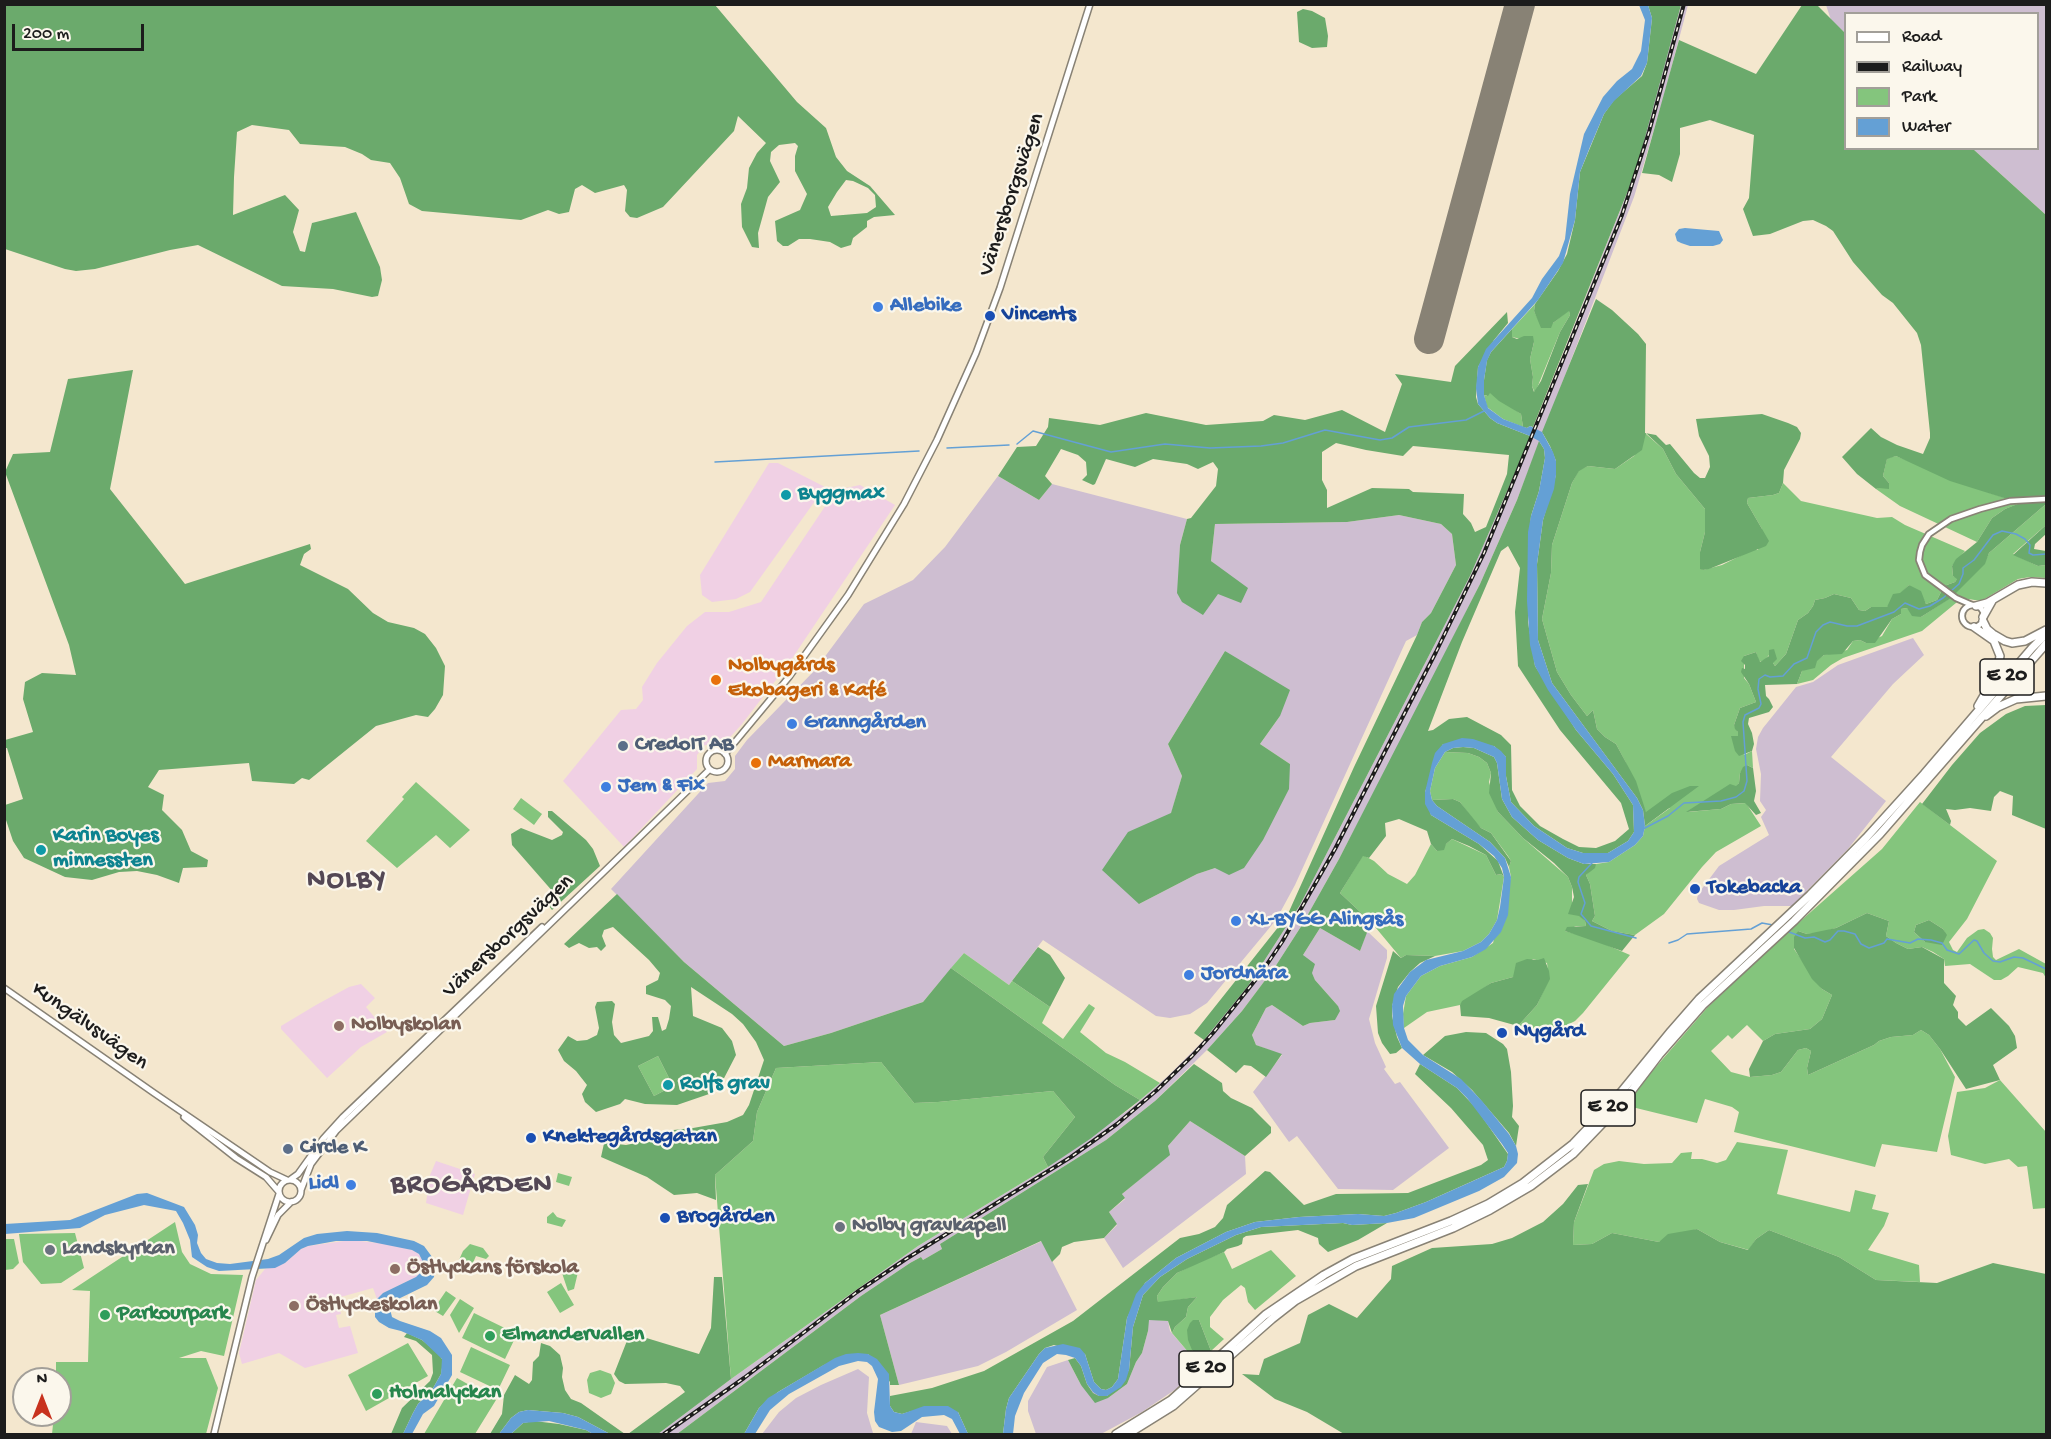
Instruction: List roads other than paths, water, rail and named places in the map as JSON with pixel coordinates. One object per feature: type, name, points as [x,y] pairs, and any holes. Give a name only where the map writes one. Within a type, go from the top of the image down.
[{"type":"highway","points":[[1974,606],[1992,601],[2018,585],[2032,582],[2046,583]]},
{"type":"highway","points":[[1992,601],[1983,619],[1987,629],[2005,641],[2025,641],[2046,630]]},
{"type":"highway","points":[[1972,723],[2000,662],[1999,651],[1994,640],[1974,627]]},
{"type":"highway","name":"E 20","points":[[1128,1434],[1181,1399],[1295,1301],[1356,1266],[1453,1228],[1490,1210],[1531,1186],[1573,1154],[1623,1102],[1689,1020],[1831,884],[1898,813],[2046,634]]},
{"type":"highway","name":"E 20","points":[[1116,1434],[1171,1400],[1265,1315],[1315,1280],[1353,1259],[1488,1204],[1523,1183],[1561,1154],[1614,1102],[1699,999],[1843,862],[2046,644]]},
{"type":"highway","points":[[1972,723],[2016,699],[2046,696]]},
{"type":"main road","name":"Vänersborgsvägen","points":[[725,754],[789,677],[848,595],[899,513],[938,440],[1000,288],[1090,4]]},
{"type":"main road","name":"Vänersborgsvägen","points":[[718,750],[725,754],[728,763],[724,770],[716,773],[709,770],[705,760],[709,753],[718,750]]},
{"type":"main road","name":"Vänersborgsvägen","points":[[301,1190],[311,1164],[341,1126],[709,770]]},
{"type":"main road","name":"Vänersborgsvägen","points":[[289,1180],[298,1174],[323,1139],[343,1117],[601,874]]},
{"type":"main road","name":"Kungälvsvägen","points":[[4,988],[270,1172],[289,1180]]},
{"type":"main road","name":"Kungälvsvägen","points":[[154,1093],[236,1158],[266,1177],[279,1193]]},
{"type":"main road","points":[[214,1434],[252,1277],[280,1186],[289,1180],[298,1183],[301,1190],[299,1198],[291,1202],[278,1215],[260,1252]]},
{"type":"main road","points":[[279,1193],[284,1200],[291,1202]]},
{"type":"street","points":[[1983,619],[1982,610],[1956,598],[1925,575],[1920,560],[1922,545],[1929,534],[1951,519],[1980,508],[2010,501],[2046,499]]},
{"type":"street","points":[[1956,598],[1962,613],[1966,608],[1974,606]]},
{"type":"street","name":"E 20","points":[[1962,613],[1964,623],[1974,627],[1983,619]]},
{"type":"water","points":[[1639,5],[1648,5],[1652,18],[1647,63],[1641,76],[1614,101],[1604,114],[1580,172],[1575,220],[1563,263],[1538,300],[1491,352],[1487,361],[1484,395],[1488,408],[1503,419],[1527,428],[1530,426],[1542,432],[1553,452],[1556,461],[1554,489],[1543,520],[1537,564],[1538,640],[1552,683],[1637,798],[1643,810],[1645,826],[1643,836],[1635,845],[1609,862],[1584,864],[1568,858],[1538,840],[1512,817],[1502,799],[1497,763],[1494,757],[1474,748],[1453,748],[1445,752],[1435,768],[1430,791],[1432,800],[1437,806],[1490,842],[1505,858],[1511,877],[1508,915],[1501,932],[1486,949],[1472,957],[1440,966],[1421,976],[1406,996],[1403,1006],[1404,1028],[1408,1040],[1423,1055],[1461,1079],[1482,1101],[1516,1146],[1517,1163],[1504,1177],[1479,1191],[1414,1218],[1387,1223],[1261,1227],[1236,1235],[1187,1259],[1160,1277],[1143,1295],[1133,1327],[1129,1370],[1121,1387],[1107,1396],[1099,1396],[1087,1384],[1081,1366],[1075,1358],[1057,1354],[1043,1363],[1024,1393],[1015,1416],[1013,1434],[1003,1434],[1009,1398],[1045,1348],[1063,1344],[1080,1348],[1085,1354],[1094,1382],[1101,1389],[1106,1390],[1112,1387],[1118,1379],[1127,1318],[1136,1294],[1145,1283],[1176,1258],[1226,1232],[1255,1222],[1358,1214],[1384,1216],[1396,1213],[1504,1167],[1507,1161],[1508,1153],[1467,1098],[1457,1088],[1420,1064],[1402,1048],[1393,1025],[1392,1006],[1394,994],[1410,972],[1426,960],[1463,951],[1481,942],[1497,920],[1500,907],[1504,877],[1502,868],[1494,856],[1479,844],[1431,815],[1425,804],[1425,792],[1435,753],[1443,744],[1462,738],[1473,739],[1494,746],[1501,751],[1506,757],[1506,776],[1511,802],[1534,826],[1567,848],[1583,853],[1608,853],[1628,841],[1634,832],[1633,805],[1613,774],[1576,730],[1548,690],[1535,666],[1530,645],[1527,601],[1528,532],[1539,491],[1545,458],[1544,449],[1539,441],[1490,418],[1478,404],[1476,388],[1478,367],[1486,349],[1532,298],[1542,279],[1559,256],[1565,239],[1570,194],[1584,134],[1603,97],[1632,69],[1641,51],[1645,20]]},
{"type":"water","points":[[1679,229],[1719,231],[1723,240],[1720,244],[1713,246],[1690,246],[1677,241],[1675,234]]},
{"type":"water","points":[[147,1193],[184,1207],[195,1225],[198,1235],[197,1243],[201,1253],[206,1259],[217,1263],[230,1264],[268,1259],[279,1255],[304,1238],[317,1234],[347,1231],[377,1233],[414,1241],[424,1246],[435,1261],[434,1277],[427,1285],[392,1302],[390,1309],[392,1317],[430,1331],[441,1338],[452,1355],[452,1375],[434,1406],[423,1414],[412,1434],[403,1434],[418,1404],[432,1390],[441,1374],[442,1359],[422,1340],[379,1322],[375,1317],[375,1307],[377,1299],[383,1293],[416,1277],[421,1272],[422,1260],[419,1254],[412,1250],[367,1241],[336,1241],[301,1249],[285,1263],[275,1268],[219,1271],[207,1267],[192,1257],[190,1240],[176,1211],[144,1205],[105,1215],[80,1228],[5,1234],[5,1224],[70,1220],[137,1194]]},
{"type":"water","points":[[858,1353],[868,1354],[877,1359],[889,1374],[890,1406],[894,1412],[902,1414],[924,1406],[948,1406],[958,1412],[968,1434],[960,1434],[952,1419],[944,1415],[922,1417],[901,1431],[892,1432],[879,1427],[875,1421],[874,1412],[878,1379],[872,1366],[867,1362],[858,1361],[839,1366],[789,1394],[770,1410],[755,1434],[744,1434],[759,1408],[768,1398],[835,1358]]},
{"type":"water","points":[[528,1410],[563,1413],[578,1417],[610,1434],[593,1434],[586,1430],[549,1421],[523,1423],[511,1434],[499,1434],[511,1418],[519,1412]]},
{"type":"waterway","points":[[1017,444],[1033,431],[1111,452],[1165,444],[1210,448],[1261,446],[1283,443],[1325,430],[1380,440],[1392,438],[1409,427],[1466,420],[1484,411]]},
{"type":"waterway","points":[[947,448],[1009,445]]},
{"type":"waterway","points":[[715,462],[919,451]]},
{"type":"waterway","points":[[1643,829],[1668,816],[1684,803],[1721,801],[1736,797],[1744,791],[1747,781],[1743,722],[1745,715],[1759,708],[1761,704],[1759,679],[1765,675],[1783,676],[1794,664],[1807,658],[1816,632],[1823,625],[1830,622],[1857,626],[1894,612],[1905,603],[1919,609],[1930,606],[1959,584],[1963,568],[1974,560],[1993,535],[2002,531],[2025,539],[2030,545],[2029,553],[2046,554]]},
{"type":"waterway","points":[[1592,863],[1579,877],[1578,882],[1585,903],[1581,914],[1591,926],[1636,938]]},
{"type":"waterway","points":[[1669,943],[1687,934],[1751,929],[1762,923],[1773,925]]},
{"type":"waterway","points":[[1789,932],[1805,938],[1814,937],[1825,942],[1838,931],[1844,931],[1855,934],[1861,944],[1869,948],[1884,943],[1887,939],[1910,943],[1918,939],[1931,940],[1942,943],[1947,950],[1959,954],[1974,940],[1993,961],[2000,962],[2014,957],[2023,958],[2046,969]]},
{"type":"railway","points":[[664,1434],[744,1378],[857,1292],[1071,1157],[1117,1124],[1192,1056],[1261,973],[1282,942],[1335,849],[1484,553],[1622,215],[1649,132],[1684,4]]},
{"type":"place","name":"Allebike","points":[[878,307]]},
{"type":"place","name":"Vincents","points":[[990,316]]},
{"type":"place","name":"Byggmax","points":[[786,495]]},
{"type":"place","name":"Nolbygårds Ekobageri & Kafé","points":[[716,680]]},
{"type":"place","name":"Granngården","points":[[792,724]]},
{"type":"place","name":"CredoIT AB","points":[[623,746]]},
{"type":"place","name":"Marmara","points":[[756,763]]},
{"type":"place","name":"Jem & Fix","points":[[606,787]]},
{"type":"place","name":"Karin Boyes minnessten","points":[[41,850]]},
{"type":"place","name":"Tokebacka","points":[[1695,889]]},
{"type":"place","name":"XL-BYGG Alingsås","points":[[1236,921]]},
{"type":"place","name":"Jordnära","points":[[1189,975]]},
{"type":"place","name":"Nolbyskolan","points":[[339,1026]]},
{"type":"place","name":"Nygård","points":[[1502,1033]]},
{"type":"place","name":"Rolfs grav","points":[[668,1085]]},
{"type":"place","name":"Knektegårdsgatan","points":[[531,1138]]},
{"type":"place","name":"Circle K","points":[[288,1149]]},
{"type":"place","name":"Lidl","points":[[351,1185]]},
{"type":"place","name":"Brogården","points":[[665,1218]]},
{"type":"place","name":"Nolby gravkapell","points":[[840,1227]]},
{"type":"place","name":"Landskyrkan","points":[[50,1250]]},
{"type":"place","name":"Östlyckans förskola","points":[[395,1269]]},
{"type":"place","name":"Östlyckeskolan","points":[[294,1306]]},
{"type":"place","name":"Parkourpark","points":[[105,1315]]},
{"type":"place","name":"Elmandervallen","points":[[490,1336]]},
{"type":"place","name":"Holmalyckan","points":[[377,1394]]},
{"type":"district","name":"NOLBY","points":[[347,882]]},
{"type":"district","name":"BROGÅRDEN","points":[[472,1187]]}]
